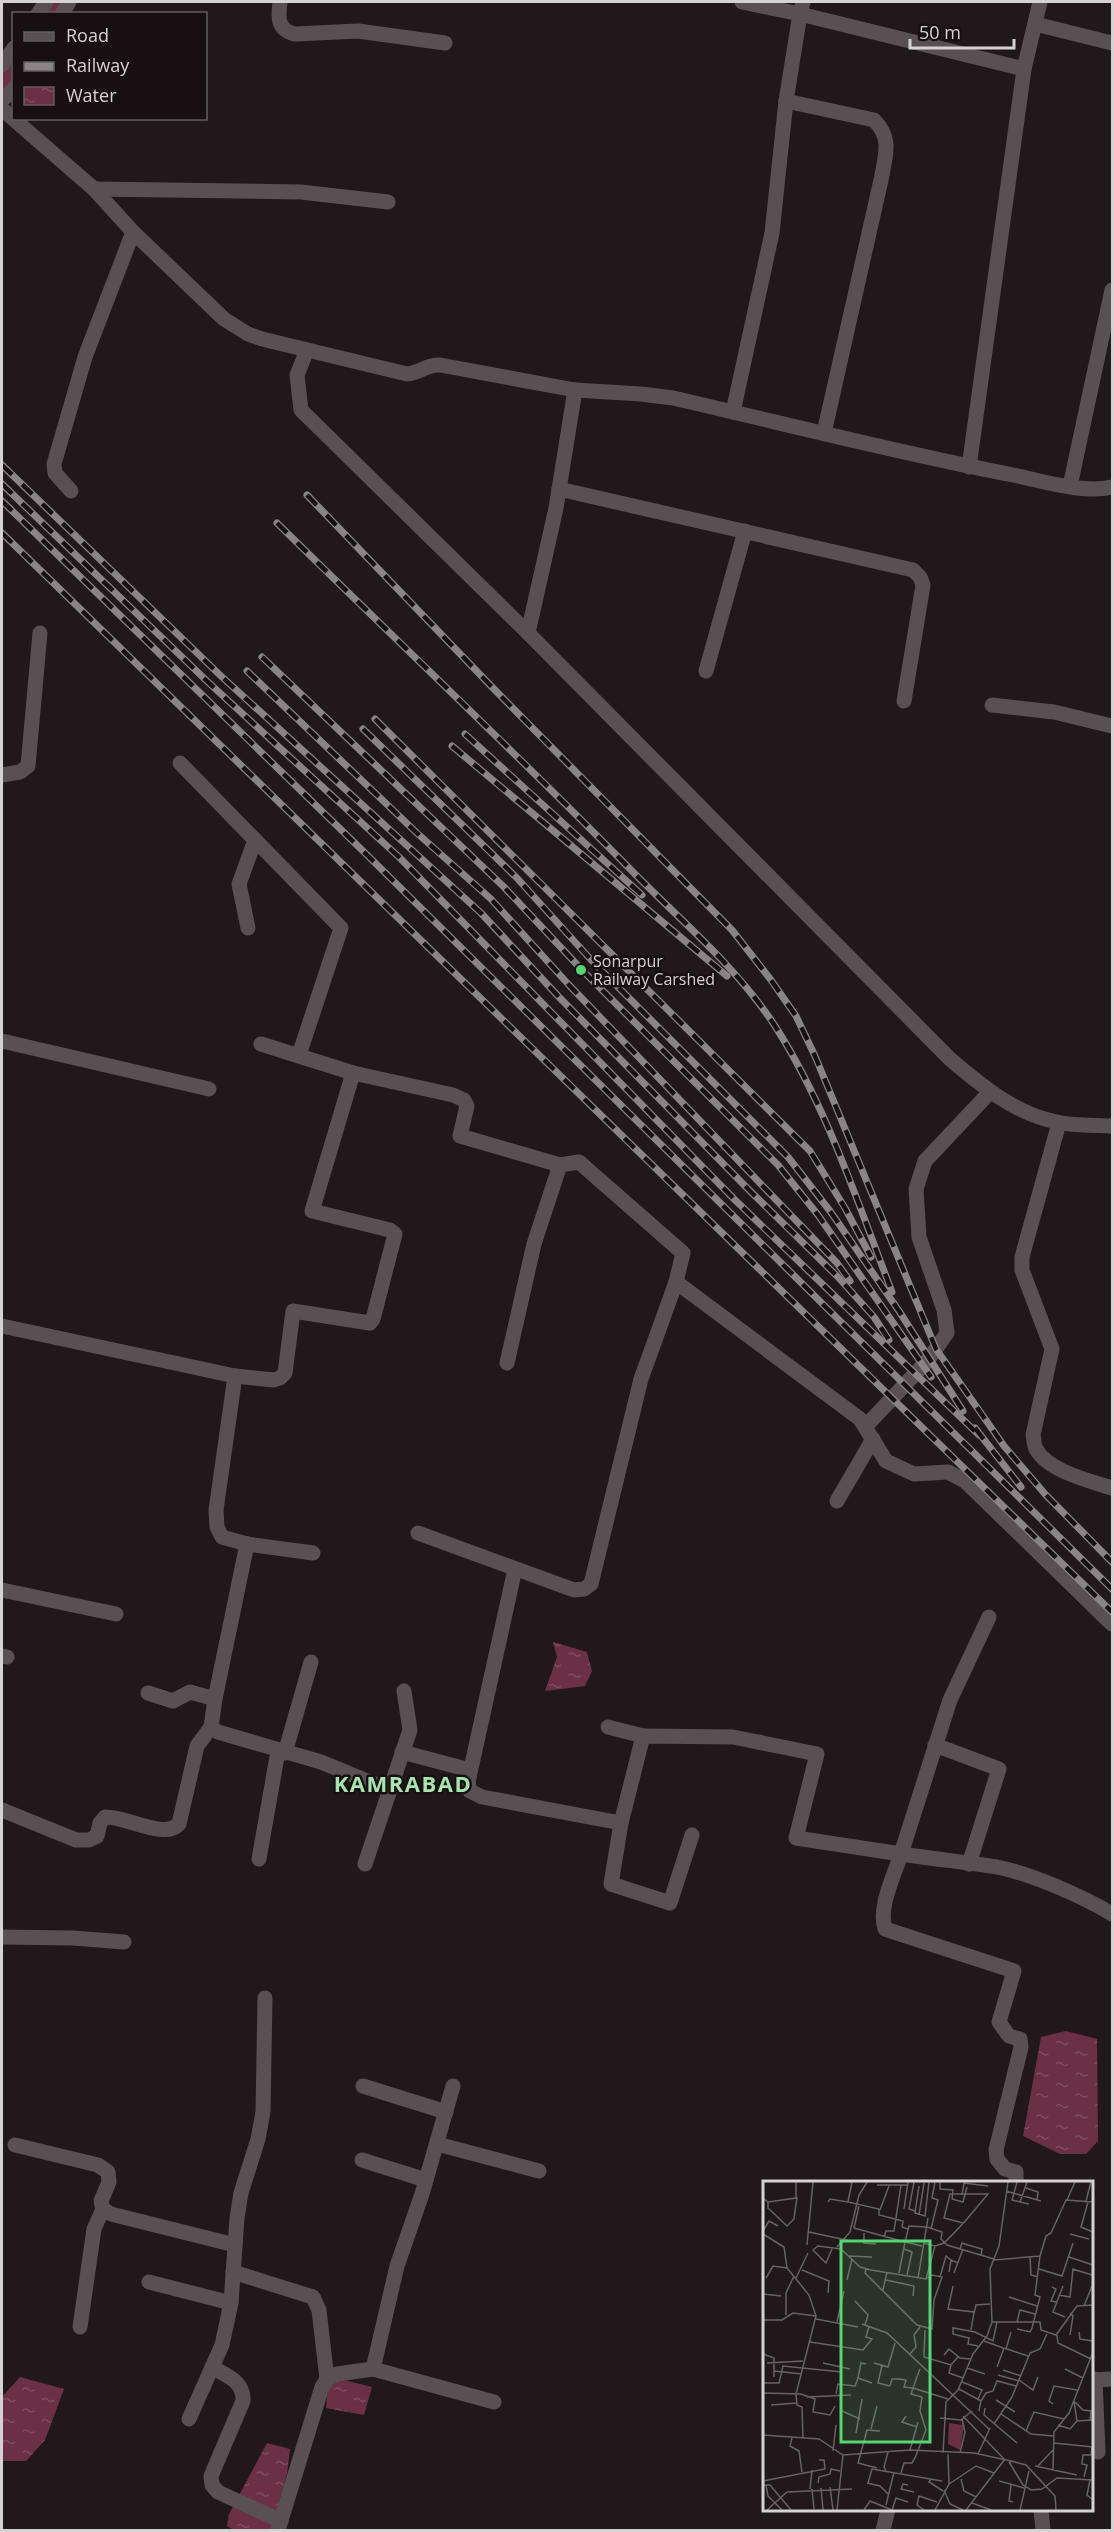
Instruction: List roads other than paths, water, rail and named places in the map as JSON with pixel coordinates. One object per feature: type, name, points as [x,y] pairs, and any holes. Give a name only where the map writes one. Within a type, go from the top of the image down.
[{"type":"street","points":[[280,2],[280,25],[285,32],[295,34],[358,31],[445,43]]},
{"type":"street","points":[[742,2],[801,8],[1024,69]]},
{"type":"street","points":[[969,467],[1024,69],[1040,2]]},
{"type":"street","points":[[733,412],[772,233],[786,101],[801,8]]},
{"type":"street","points":[[1035,24],[1113,43]]},
{"type":"street","points":[[2,65],[12,51]]},
{"type":"street","points":[[786,101],[874,120],[884,129],[887,144],[881,180],[824,432]]},
{"type":"street","points":[[15,120],[94,189],[134,232],[235,326],[262,339],[407,374],[420,371],[428,366],[440,365],[574,390],[641,394],[824,432],[969,467],[1070,486],[1104,489],[1113,487]]},
{"type":"street","points":[[94,189],[301,192],[388,202]]},
{"type":"street","points":[[71,491],[55,473],[54,464],[85,357],[134,232]]},
{"type":"street","points":[[1070,486],[1113,290]]},
{"type":"street","points":[[307,350],[297,375],[301,410],[528,633],[945,1054],[990,1092],[1035,1117],[1059,1123],[1113,1126]]},
{"type":"street","points":[[528,633],[559,489],[574,390]]},
{"type":"street","points":[[559,489],[913,570],[920,577],[923,585],[904,701]]},
{"type":"street","points":[[706,671],[745,531]]},
{"type":"street","points":[[2,775],[20,772],[28,766],[40,633]]},
{"type":"street","points":[[992,705],[1054,712],[1113,726]]},
{"type":"street","points":[[180,763],[341,928],[299,1055]]},
{"type":"street","points":[[248,928],[239,884],[255,840]]},
{"type":"street","points":[[2,1041],[209,1089]]},
{"type":"street","points":[[261,1044],[353,1072],[453,1095],[464,1100],[467,1106],[460,1136],[560,1165],[579,1162],[683,1253],[676,1282],[641,1379],[591,1584],[584,1589],[574,1590],[418,1533]]},
{"type":"street","points":[[2,1326],[235,1376],[274,1380],[285,1373],[293,1311],[370,1323],[374,1318],[395,1234],[390,1230],[312,1211],[353,1072]]},
{"type":"street","points":[[837,1501],[870,1433],[947,1333],[944,1310],[919,1237],[916,1189],[925,1161],[990,1092]]},
{"type":"street","points":[[1059,1123],[1022,1257],[1022,1270],[1052,1349],[1033,1435],[1036,1449],[1047,1462],[1070,1474],[1113,1488]]},
{"type":"street","points":[[507,1363],[534,1244],[560,1165]]},
{"type":"street","points":[[676,1282],[860,1419],[886,1461],[914,1474],[948,1472],[965,1481],[1113,1624]]},
{"type":"street","points":[[235,1376],[216,1510],[217,1527],[222,1537],[248,1544],[313,1553]]},
{"type":"street","points":[[2,1809],[76,1840],[89,1840],[97,1836],[100,1823],[105,1817],[115,1816],[165,1831],[174,1830],[179,1824],[197,1746],[211,1727],[248,1544]]},
{"type":"street","points":[[515,1569],[470,1770],[468,1782],[470,1791],[482,1797],[621,1823]]},
{"type":"street","points":[[2,1590],[116,1614]]},
{"type":"street","points":[[988,1617],[950,1700],[882,1920],[885,1929],[1014,1971],[999,2022],[1009,2036],[1020,2039],[1021,2047],[996,2150],[998,2159],[1005,2169],[1016,2172],[1016,2181]]},
{"type":"street","points":[[259,1859],[282,1752],[311,1662]]},
{"type":"street","points":[[365,1864],[411,1730],[404,1691]]},
{"type":"street","points":[[148,1693],[173,1701],[189,1692],[215,1699]]},
{"type":"street","points":[[211,1727],[218,1732],[336,1768],[389,1790]]},
{"type":"street","points":[[608,1727],[643,1736],[733,1737],[816,1754],[796,1838],[1000,1868],[1057,1887],[1113,1914]]},
{"type":"street","points":[[643,1736],[621,1823],[611,1884],[670,1903],[692,1835]]},
{"type":"street","points":[[935,1745],[999,1769],[969,1863]]},
{"type":"street","points":[[402,1752],[470,1770]]},
{"type":"street","points":[[2,1937],[124,1941]]},
{"type":"street","points":[[189,2419],[222,2345],[231,2303],[242,2193],[258,2139],[263,2112],[265,1998]]},
{"type":"street","points":[[363,2086],[446,2112]]},
{"type":"street","points":[[374,2369],[397,2266],[426,2180],[453,2086]]},
{"type":"street","points":[[437,2144],[539,2170]]},
{"type":"street","points":[[15,2145],[98,2165],[108,2172],[109,2182],[101,2201],[103,2209],[94,2229],[80,2327]]},
{"type":"street","points":[[362,2160],[426,2180]]},
{"type":"street","points":[[103,2209],[128,2220],[235,2245]]},
{"type":"street","points":[[233,2272],[313,2297],[319,2310],[327,2379]]},
{"type":"street","points":[[149,2282],[231,2303]]},
{"type":"street","points":[[212,2367],[239,2384],[243,2392],[243,2401],[211,2476],[212,2485],[218,2492],[280,2526],[322,2387],[327,2379],[337,2374],[374,2369],[494,2402]]},
{"type":"street","points":[[1098,2452],[1093,2379],[1113,2379]]},
{"type":"street","points":[[883,2530],[888,2511]]},
{"type":"street","points":[[1041,2511],[1043,2530]]},
{"type":"water","points":[[553,1642],[587,1652],[592,1671],[585,1686],[545,1691],[557,1657]]},
{"type":"water","points":[[1066,2031],[1097,2039],[1098,2141],[1086,2154],[1060,2154],[1023,2136],[1041,2037]]},
{"type":"water","points":[[20,2377],[64,2389],[45,2440],[26,2461],[2,2461],[2,2397]]},
{"type":"water","points":[[340,2379],[372,2387],[364,2415],[326,2408],[328,2387]]},
{"type":"water","points":[[267,2443],[290,2449],[287,2474],[271,2530],[233,2530],[227,2526],[229,2514]]},
{"type":"waterway","points":[[53,12],[60,2]]},
{"type":"waterway","points":[[2,87],[12,72]]},
{"type":"railway","points":[[2,465],[221,676],[481,913],[558,996],[838,1277],[874,1317],[889,1340]]},
{"type":"railway","points":[[2,484],[209,683],[399,857],[735,1200],[979,1435]]},
{"type":"railway","points":[[307,495],[492,687],[732,930],[771,980],[796,1016],[815,1056],[936,1349],[1004,1446],[1045,1494],[1112,1562]]},
{"type":"railway","points":[[2,501],[362,850],[1112,1589]]},
{"type":"railway","points":[[277,523],[707,945],[760,1004],[794,1057],[826,1122],[892,1292]]},
{"type":"railway","points":[[2,533],[1112,1612]]},
{"type":"railway","points":[[262,657],[504,887],[584,972],[778,1165],[818,1215],[931,1377]]},
{"type":"railway","points":[[247,671],[418,834],[491,899],[569,985],[837,1263],[850,1281]]},
{"type":"railway","points":[[375,719],[810,1151],[845,1208],[871,1257]]},
{"type":"railway","points":[[363,729],[516,877],[594,963],[788,1157],[830,1211],[899,1311],[963,1411]]},
{"type":"railway","points":[[465,734],[642,895]]},
{"type":"railway","points":[[452,746],[727,976]]},
{"type":"railway","points":[[975,1428],[1021,1487]]},
{"type":"place","name":"Sonarpur Railway Carshed","points":[[581,970]]},
{"type":"district","name":"KAMRABAD","points":[[403,1783]]}]
